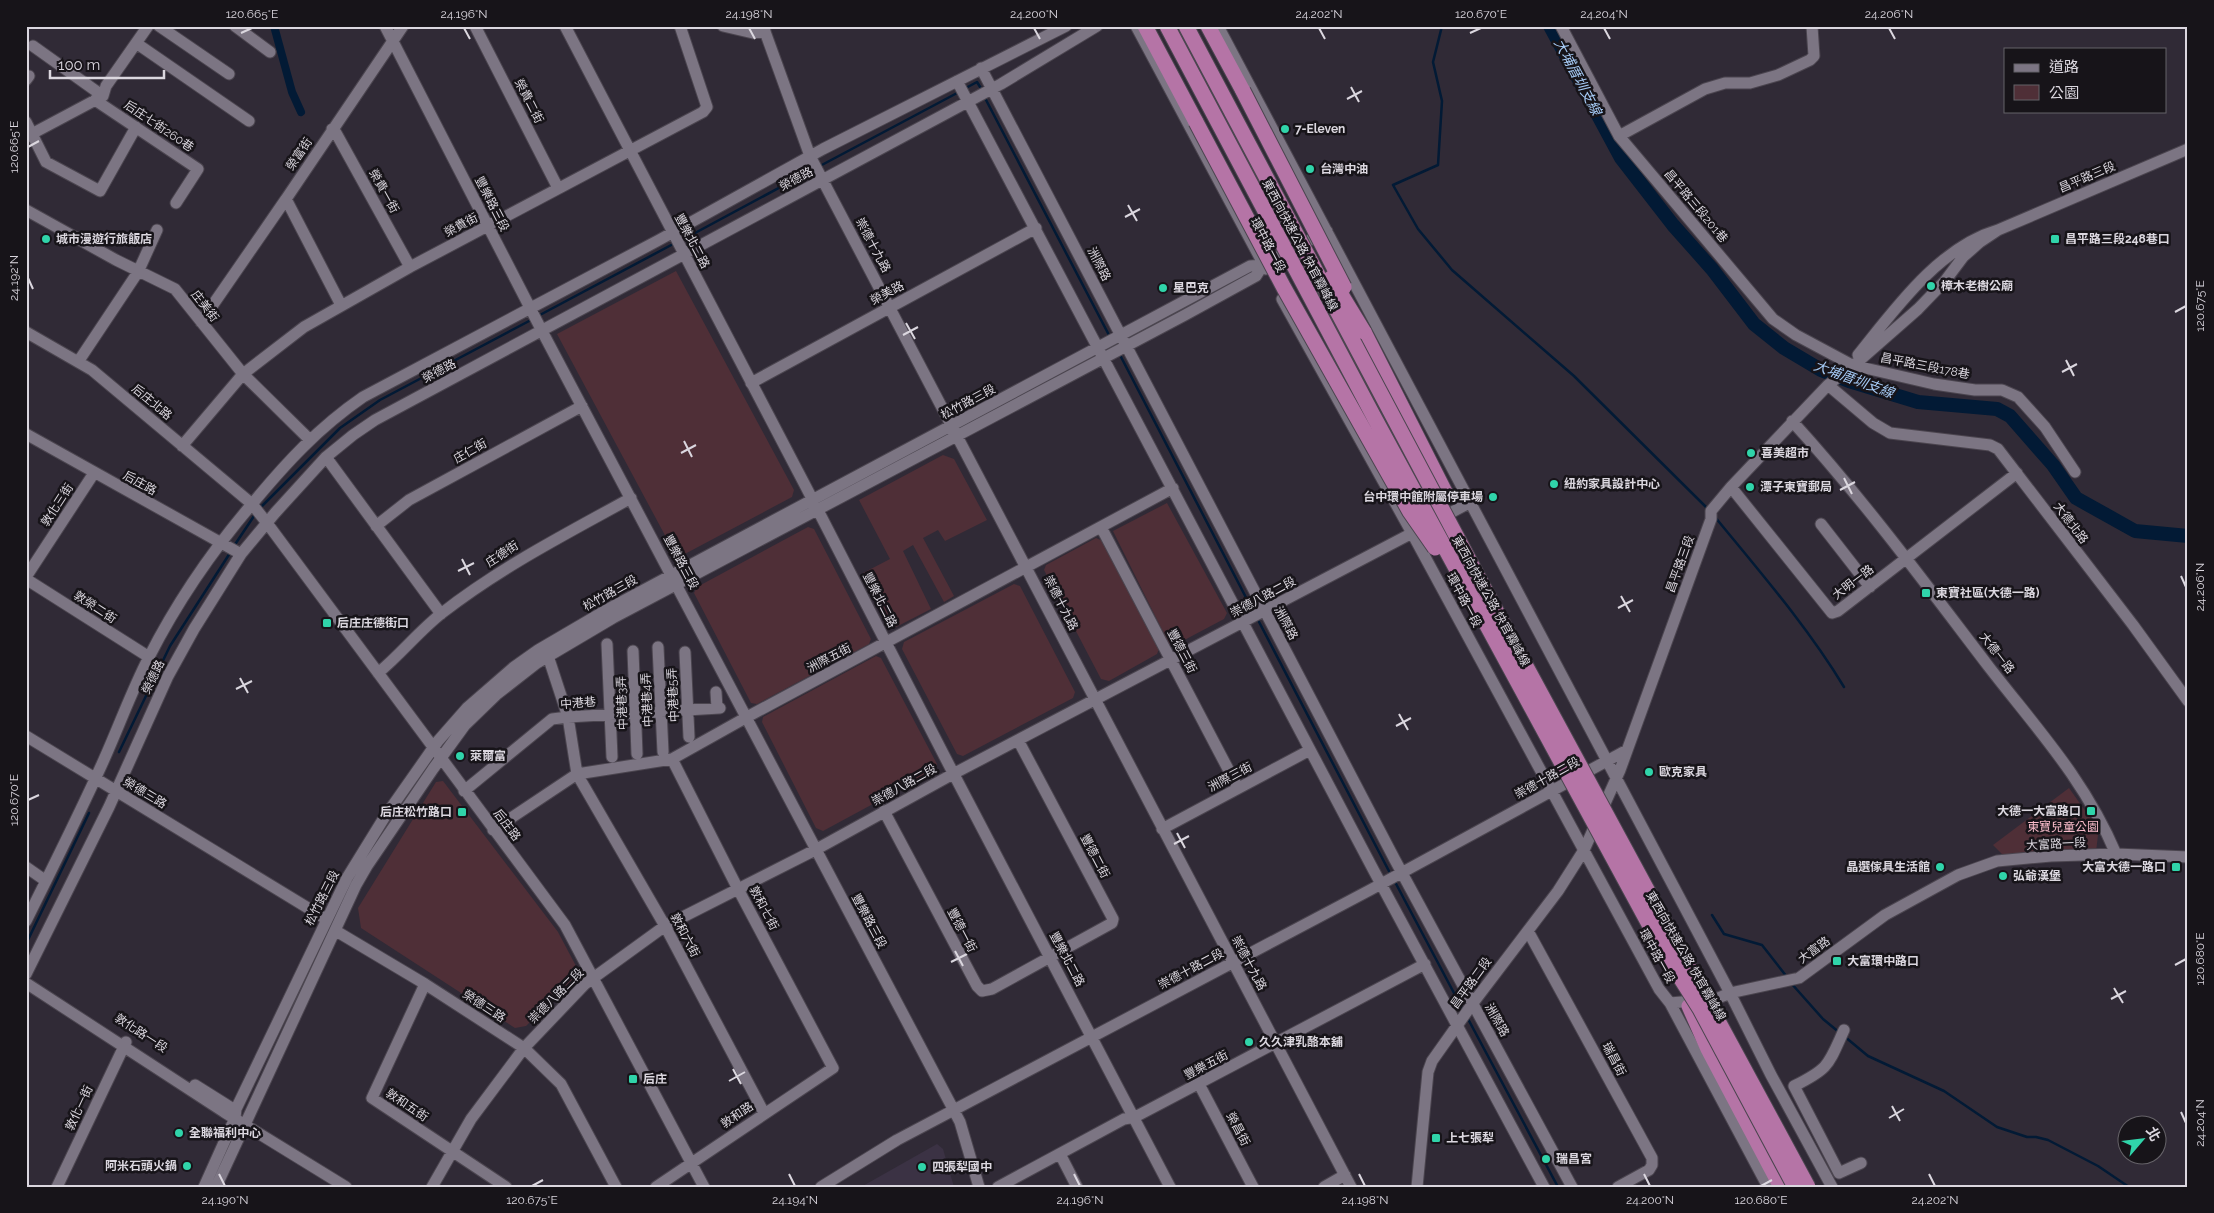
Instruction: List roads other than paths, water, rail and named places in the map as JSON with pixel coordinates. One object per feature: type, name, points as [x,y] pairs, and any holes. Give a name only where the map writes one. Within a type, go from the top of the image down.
[{"type":"highway","points":[[1146,26],[1284,288],[1410,512],[1479,611]]},
{"type":"highway","points":[[1158,26],[1296,290],[1326,360]]},
{"type":"highway","name":"東西向快速公路 快官霧峰線","points":[[1167,26],[1369,408],[1664,952],[1700,1009],[1795,1187]]},
{"type":"highway","name":"東西向快速公路 快官霧峰線","points":[[1186,26],[1494,607],[1808,1187]]},
{"type":"highway","points":[[1196,26],[1335,286],[1364,332]]},
{"type":"highway","points":[[1208,26],[1342,282],[1364,332],[1447,496],[1494,607]]},
{"type":"highway","points":[[1664,952],[1708,1050],[1781,1187]]},
{"type":"highway","points":[[1694,974],[1735,1030],[1819,1187]]},
{"type":"street","points":[[29,135],[99,98],[148,26]]},
{"type":"street","points":[[159,26],[229,74]]},
{"type":"street","points":[[235,26],[270,52]]},
{"type":"street","name":"豐樂路三段","points":[[385,26],[530,309],[954,1110],[960,1122],[979,1187]]},
{"type":"street","name":"榮富街","points":[[201,322],[403,26]]},
{"type":"street","name":"榮貴二街","points":[[475,26],[558,188]]},
{"type":"street","name":"豐樂北二路","points":[[566,26],[953,774],[1051,957],[1170,1187]]},
{"type":"street","name":"榮貴街","points":[[182,446],[242,374],[304,327],[410,267],[703,112],[707,107],[680,26]]},
{"type":"street","points":[[723,26],[753,33],[764,29]]},
{"type":"street","name":"榮德路","points":[[26,975],[116,791],[168,676],[194,628],[241,554],[326,457],[375,420],[823,180],[962,91],[981,68],[1066,26]]},
{"type":"street","name":"榮德路","points":[[26,921],[95,779],[149,657],[188,589],[219,542],[309,439],[342,411],[363,397],[672,233],[810,156],[962,91],[986,92],[1065,47],[1097,26]]},
{"type":"street","name":"環中路一段","points":[[1136,26],[1263,265],[1412,533],[1658,989],[1670,1004],[1768,1187]]},
{"type":"street","points":[[1218,26],[1832,1187]]},
{"type":"street","name":"昌平路三段201巷","points":[[1561,26],[1619,136],[1773,319],[1796,335],[1852,365]]},
{"type":"street","points":[[1619,136],[1716,85],[1750,83],[1778,75],[1810,60],[1814,56],[1812,26]]},
{"type":"street","name":"崇德十九路","points":[[764,29],[810,156],[1351,1187]]},
{"type":"street","points":[[136,43],[249,121]]},
{"type":"street","name":"后庄七街260巷","points":[[34,46],[136,127],[198,169],[176,203]]},
{"type":"street","name":"洲際路","points":[[981,68],[986,92],[1123,341],[1255,617],[1392,878],[1465,1014],[1572,1187]]},
{"type":"street","name":"洲際路","points":[[962,91],[1173,488],[1255,617],[1310,750],[1392,878],[1425,964],[1465,1014],[1544,1187]]},
{"type":"street","points":[[26,122],[29,135],[46,162],[100,191],[136,127]]},
{"type":"street","name":"榮貴一街","points":[[332,129],[336,133],[410,267]]},
{"type":"street","name":"昌平路三段","points":[[1852,365],[1918,283],[1964,244],[1980,235],[1998,230],[2188,149]]},
{"type":"street","points":[[286,199],[341,305]]},
{"type":"street","name":"庄美街","points":[[26,210],[138,272],[175,289],[242,374],[309,439]]},
{"type":"street","name":"榮美路","points":[[751,383],[1036,228]]},
{"type":"street","points":[[78,362],[138,272],[157,230]]},
{"type":"street","name":"昌平路三段","points":[[1600,815],[1616,780],[1711,515],[1732,487],[1792,421],[1828,385],[1918,310],[1945,281],[1963,257],[1998,230]]},
{"type":"street","name":"松竹路三段","points":[[204,1187],[240,1121],[367,866],[436,753],[466,708],[514,667],[589,620],[675,580],[1101,353],[1250,266],[1263,265],[1328,231]]},
{"type":"street","name":"后庄北路","points":[[26,332],[78,362],[105,381],[252,504]]},
{"type":"street","name":"昌平路三段178巷","points":[[1852,365],[1934,384],[1975,390],[2002,390],[2018,397],[2044,427],[2075,472]]},
{"type":"street","name":"大德北路","points":[[1828,385],[1873,423],[1890,433],[1990,444],[1998,449],[2133,625],[2188,701]]},
{"type":"street","name":"庄仁街","points":[[376,526],[409,500],[582,406]]},
{"type":"street","name":"大德一路","points":[[1792,421],[1842,478],[1908,559],[2066,763],[2102,822],[2116,854]]},
{"type":"street","name":"后庄路","points":[[26,434],[241,554]]},
{"type":"street","points":[[326,457],[441,614]]},
{"type":"street","name":"敦化三街","points":[[26,578],[94,473]]},
{"type":"street","name":"大明一路","points":[[1732,487],[1832,613],[1908,559],[2017,473]]},
{"type":"street","name":"洲際五街","points":[[493,830],[577,774],[668,755],[747,717],[1173,488]]},
{"type":"street","name":"庄德街","points":[[378,673],[441,614],[522,557],[631,498]]},
{"type":"street","name":"崇德八路二段","points":[[432,1187],[488,1093],[524,1048],[593,977],[665,926],[815,850],[953,774],[1469,503]]},
{"type":"street","name":"后庄路","points":[[252,504],[565,925],[704,1187]]},
{"type":"street","points":[[1821,524],[1870,587]]},
{"type":"street","name":"豐德三街","points":[[1102,527],[1238,788]]},
{"type":"street","name":"敦榮二街","points":[[26,578],[149,657]]},
{"type":"street","name":"松竹路三段","points":[[216,1187],[240,1121],[236,1109],[326,919],[369,840],[436,753],[496,695],[548,656],[675,580]]},
{"type":"street","points":[[606,644],[612,758]]},
{"type":"street","name":"中港巷4弄","points":[[658,647],[661,711],[668,755]]},
{"type":"street","name":"中港巷3弄","points":[[633,651],[637,754]]},
{"type":"street","name":"中港巷5弄","points":[[685,652],[689,737]]},
{"type":"street","points":[[548,656],[568,717],[577,774]]},
{"type":"street","name":"中港巷","points":[[464,791],[552,719],[718,708],[716,692]]},
{"type":"street","name":"榮德三路","points":[[26,736],[326,919]]},
{"type":"street","name":"豐德二街","points":[[1018,740],[1113,919],[1111,925],[1051,957]]},
{"type":"street","name":"洲際三街","points":[[1162,828],[1310,750]]},
{"type":"street","name":"崇德十路二段","points":[[821,1187],[897,1140],[1392,878],[1627,750]]},
{"type":"street","name":"敦和七街","points":[[668,755],[833,1068]]},
{"type":"street","name":"敦和六街","points":[[577,774],[665,926],[764,1113]]},
{"type":"street","name":"豐德一街","points":[[884,811],[977,986],[982,991],[992,989],[1051,957]]},
{"type":"street","name":"昌平路二段","points":[[1417,1187],[1428,1072],[1432,1062],[1465,1014],[1578,863],[1600,815]]},
{"type":"street","name":"大富路一段","points":[[1958,875],[1997,861],[2051,856],[2116,854],[2188,857]]},
{"type":"street","points":[[26,867],[46,881]]},
{"type":"street","name":"大富路","points":[[1670,1004],[1716,999],[1730,993],[1799,978],[1885,916],[1958,875]]},
{"type":"street","name":"榮德三路","points":[[336,931],[426,984],[524,1048],[561,1084],[616,1187]]},
{"type":"street","name":"瑞昌街","points":[[1528,931],[1652,1158],[1650,1170],[1618,1187]]},
{"type":"street","name":"豐樂五街","points":[[998,1187],[1124,1119],[1135,1117],[1425,964]]},
{"type":"street","name":"敦化路一段","points":[[26,975],[240,1121],[346,1187]]},
{"type":"street","name":"敦化路一段","points":[[26,982],[125,1044]]},
{"type":"street","name":"敦和五街","points":[[426,984],[372,1098],[506,1187]]},
{"type":"street","points":[[1844,1030],[1828,1065],[1818,1073],[1794,1086],[1839,1174],[1861,1163]]},
{"type":"street","name":"敦化一街","points":[[57,1187],[125,1044]]},
{"type":"street","name":"敦和路","points":[[656,1187],[833,1068]]},
{"type":"street","name":"榮昌街","points":[[1199,1084],[1253,1187]]},
{"type":"street","points":[[1060,1154],[1077,1187]]},
{"type":"street","points":[[1324,1187],[1345,1175]]},
{"type":"waterway","points":[[274,26],[292,92],[301,112]]},
{"type":"waterway","points":[[1442,26],[1433,62],[1442,101],[1438,165],[1393,185],[1418,229],[1452,270],[1574,376],[1708,509]]},
{"type":"waterway","name":"大埔厝圳支線","points":[[1550,26],[1621,158],[1673,225],[1712,269],[1754,324],[1784,348],[1821,370],[1849,381],[1918,402],[1997,409],[2010,416],[2053,465],[2076,498],[2135,531],[2188,536]]},
{"type":"waterway","points":[[964,89],[977,82],[982,90]]},
{"type":"waterway","points":[[818,167],[959,92]]},
{"type":"waterway","points":[[985,98],[1110,337]]},
{"type":"waterway","points":[[682,240],[814,169]]},
{"type":"waterway","points":[[538,316],[675,243]]},
{"type":"waterway","points":[[259,509],[340,428],[380,400],[531,320]]},
{"type":"waterway","points":[[1120,355],[1253,611]]},
{"type":"waterway","points":[[234,546],[256,513]]},
{"type":"waterway","points":[[1715,517],[1815,642],[1844,687]]},
{"type":"waterway","points":[[119,752],[170,646],[230,553]]},
{"type":"waterway","points":[[1257,618],[1391,875]]},
{"type":"waterway","points":[[26,944],[89,813]]},
{"type":"waterway","points":[[1394,880],[1463,1010]]},
{"type":"waterway","points":[[1712,915],[1724,934],[1762,945],[1787,977]]},
{"type":"waterway","points":[[1791,983],[1823,1019],[1840,1033]]},
{"type":"waterway","points":[[1467,1017],[1558,1187]]},
{"type":"waterway","points":[[1844,1036],[1868,1056],[1944,1091],[1997,1127],[2027,1137],[2048,1140],[2098,1166],[2129,1187]]},
{"type":"place","name":"7-Eleven","points":[[1285,129]]},
{"type":"place","name":"台灣中油","points":[[1310,169]]},
{"type":"place","name":"城市漫遊行旅飯店","points":[[46,239]]},
{"type":"place","name":"昌平路三段248巷口","points":[[2055,239]]},
{"type":"place","name":"樟木老樹公廟","points":[[1931,286]]},
{"type":"place","name":"星巴克","points":[[1163,288]]},
{"type":"place","name":"喜美超市","points":[[1751,453]]},
{"type":"place","name":"紐約家具設計中心","points":[[1554,484]]},
{"type":"place","name":"潭子東寶郵局","points":[[1750,487]]},
{"type":"place","name":"台中環中館附屬停車場","points":[[1493,497]]},
{"type":"place","name":"東寶社區(大德一路)","points":[[1926,593]]},
{"type":"place","name":"后庄庄德街口","points":[[327,623]]},
{"type":"place","name":"萊爾富","points":[[460,756]]},
{"type":"place","name":"歐克家具","points":[[1649,772]]},
{"type":"place","name":"大德一大富路口","points":[[2091,811]]},
{"type":"place","name":"后庄松竹路口","points":[[462,812]]},
{"type":"place","name":"晶選傢具生活館","points":[[1940,867]]},
{"type":"place","name":"大富大德一路口","points":[[2176,867]]},
{"type":"place","name":"弘爺漢堡","points":[[2003,876]]},
{"type":"place","name":"大富環中路口","points":[[1837,961]]},
{"type":"place","name":"久久津乳酪本舖","points":[[1249,1042]]},
{"type":"place","name":"后庄","points":[[633,1079]]},
{"type":"place","name":"全聯福利中心","points":[[179,1133]]},
{"type":"place","name":"上七張犁","points":[[1436,1138]]},
{"type":"place","name":"瑞昌宮","points":[[1546,1159]]},
{"type":"place","name":"阿米石頭火鍋","points":[[187,1166]]},
{"type":"place","name":"四張犁國中","points":[[922,1167]]},
{"type":"park label","name":"東寶兒童公園","points":[[2063,827]]}]
